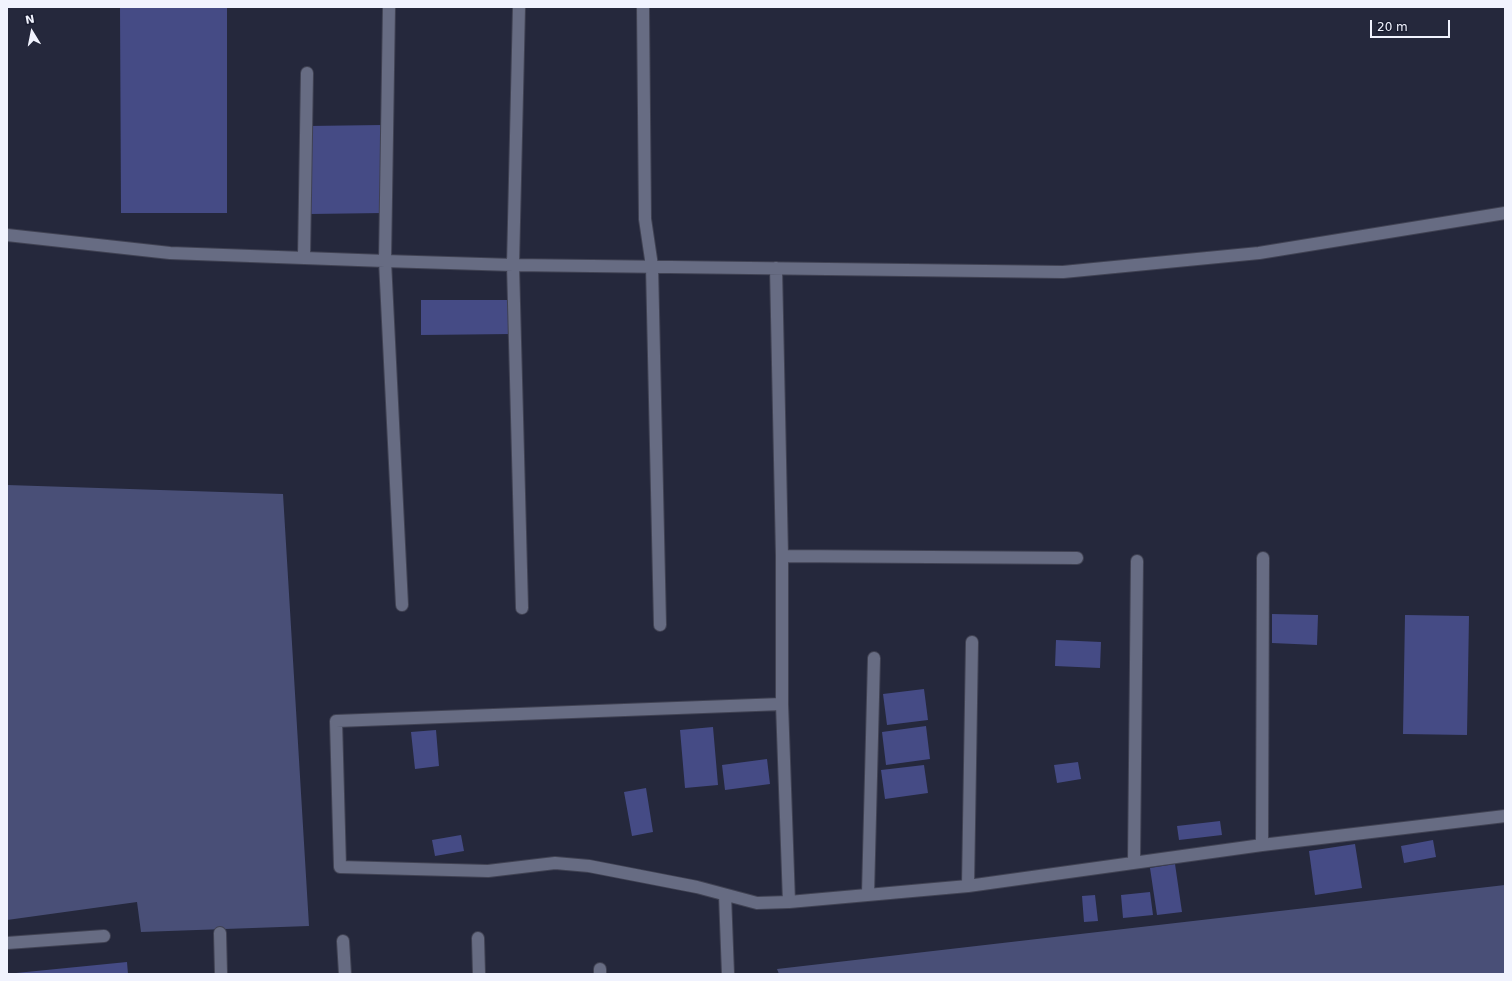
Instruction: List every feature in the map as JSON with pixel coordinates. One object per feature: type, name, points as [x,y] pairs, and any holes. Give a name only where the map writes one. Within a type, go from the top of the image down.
[{"type":"street","points":[[389,7],[385,261],[402,605]]},
{"type":"street","points":[[519,7],[513,265],[522,608]]},
{"type":"street","points":[[643,7],[645,219],[652,266],[660,625]]},
{"type":"street","points":[[304,258],[307,73]]},
{"type":"street","points":[[7,234],[170,253],[385,261],[513,265],[1063,272],[1259,253],[1505,213]]},
{"type":"street","points":[[776,268],[782,556],[782,704],[789,902]]},
{"type":"street","points":[[782,556],[1076,558]]},
{"type":"street","points":[[1262,845],[1263,558]]},
{"type":"street","points":[[1134,863],[1137,561]]},
{"type":"street","points":[[968,886],[972,642]]},
{"type":"street","points":[[868,894],[874,658]]},
{"type":"street","points":[[782,704],[336,721],[340,867],[488,871],[555,863],[589,866],[697,887],[757,903],[789,902],[968,886],[1262,845],[1505,816]]},
{"type":"street","points":[[725,894],[728,974]]},
{"type":"street","points":[[220,933],[221,974]]},
{"type":"street","points":[[7,943],[104,936]]},
{"type":"street","points":[[478,938],[479,974]]},
{"type":"street","points":[[343,941],[345,974]]},
{"type":"shaded area","points":[[7,485],[283,494],[309,926],[141,932],[137,902],[7,920]]},
{"type":"shaded area","points":[[1505,885],[1505,974],[779,974],[777,969]]},
{"type":"building","points":[[120,7],[227,7],[227,213],[121,213]]},
{"type":"building","points":[[382,125],[383,213],[310,214],[308,126]]},
{"type":"building","points":[[421,300],[512,300],[512,334],[421,335]]},
{"type":"building","points":[[1272,614],[1318,615],[1317,645],[1272,643]]},
{"type":"building","points":[[1405,615],[1469,616],[1467,735],[1403,734]]},
{"type":"building","points":[[1056,640],[1101,642],[1100,668],[1055,666]]},
{"type":"building","points":[[924,689],[928,720],[887,725],[883,694]]},
{"type":"building","points":[[926,726],[930,759],[886,765],[882,732]]},
{"type":"building","points":[[713,727],[718,785],[685,788],[680,730]]},
{"type":"building","points":[[436,730],[439,766],[415,769],[411,732]]},
{"type":"building","points":[[767,759],[770,784],[725,790],[722,765]]},
{"type":"building","points":[[1078,762],[1081,779],[1057,783],[1054,765]]},
{"type":"building","points":[[924,765],[928,793],[885,799],[881,770]]},
{"type":"building","points":[[646,788],[653,832],[632,836],[624,792]]},
{"type":"building","points":[[1220,821],[1222,835],[1179,840],[1177,826]]},
{"type":"building","points":[[461,835],[464,851],[435,856],[432,840]]},
{"type":"building","points":[[1433,840],[1436,857],[1404,863],[1401,846]]},
{"type":"building","points":[[1355,844],[1362,888],[1315,895],[1309,851]]},
{"type":"building","points":[[1175,864],[1182,912],[1157,915],[1150,868]]},
{"type":"building","points":[[1150,892],[1153,915],[1123,918],[1121,895]]},
{"type":"building","points":[[1095,895],[1098,921],[1084,922],[1082,896]]},
{"type":"building","points":[[127,962],[128,974],[16,974],[16,973]]}]
